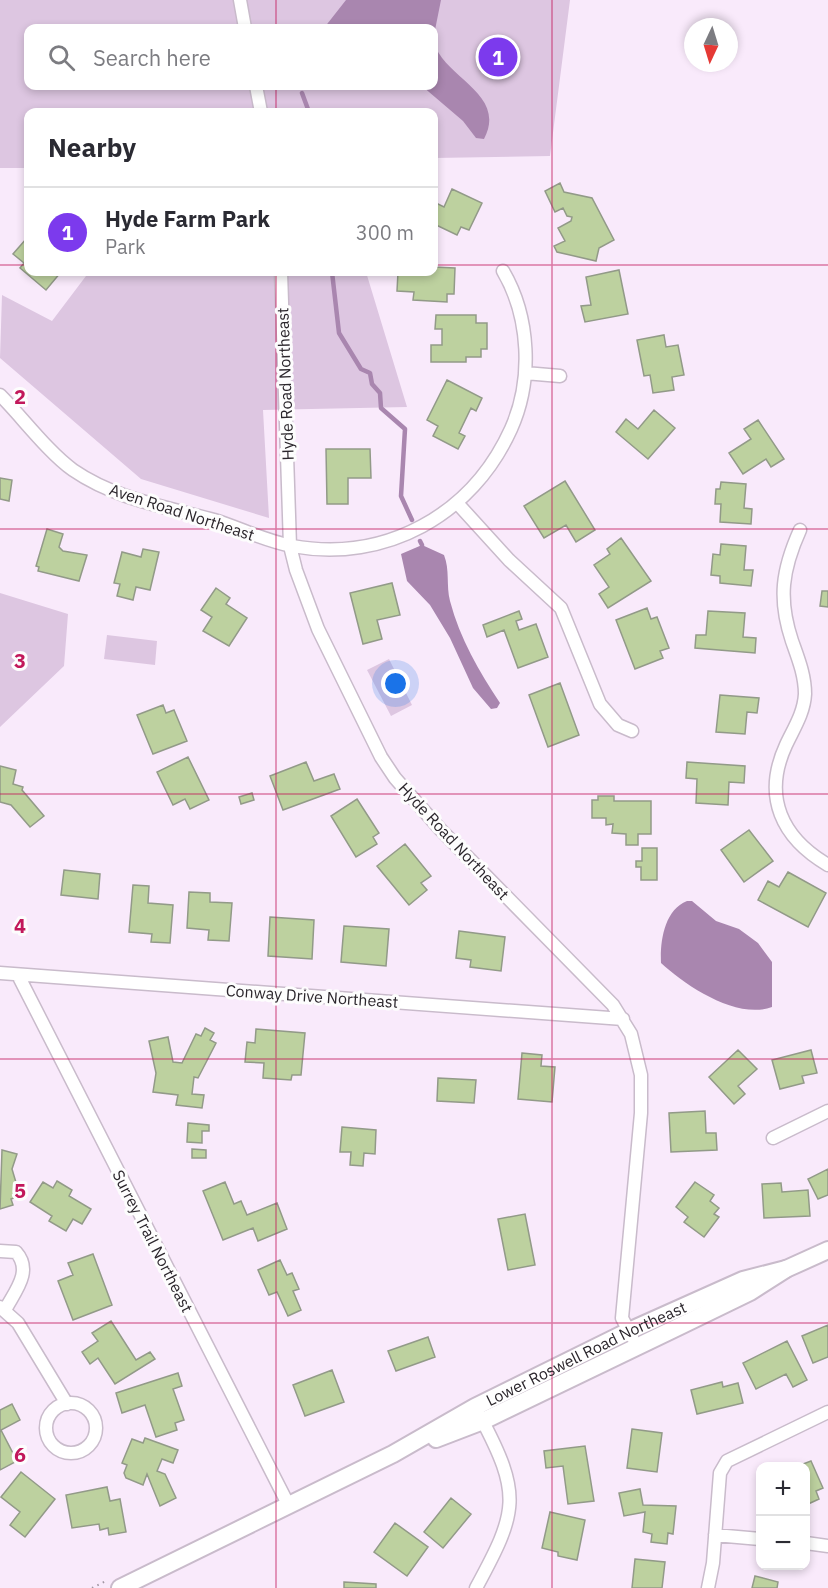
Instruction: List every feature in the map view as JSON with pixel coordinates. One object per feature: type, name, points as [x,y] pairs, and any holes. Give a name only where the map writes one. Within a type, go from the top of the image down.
[{"type":"street","points":[[240,0],[244,24]]},
{"type":"street","points":[[257,90],[260,108]]},
{"type":"street","name":"Aven Road Northeast","points":[[0,395],[72,469],[95,482],[141,501],[214,520],[290,546],[326,548],[378,542],[412,531],[458,504],[489,469],[504,445],[522,399],[525,373],[523,324],[518,301],[503,272]]},
{"type":"street","name":"Hyde Road Northeast","points":[[281,276],[290,546],[296,570],[318,629],[381,757],[395,778],[440,829],[613,1005],[623,1019],[637,1052],[641,1075],[641,1113],[622,1318],[632,1339]]},
{"type":"street","points":[[525,373],[561,376]]},
{"type":"street","points":[[458,504],[509,560],[561,608],[600,704],[618,725],[632,732]]},
{"type":"street","points":[[800,530],[790,550],[782,596],[785,620],[802,669],[805,694],[800,719],[780,764],[777,796],[778,807],[789,832],[806,852],[828,865]]},
{"type":"street","name":"Conway Drive Northeast","points":[[0,973],[623,1019]]},
{"type":"street","name":"Surrey Trail Northeast","points":[[18,975],[289,1506]]},
{"type":"street","points":[[773,1138],[828,1111]]},
{"type":"street","name":"Lower Roswell Road Northeast","points":[[120,1588],[632,1339],[743,1280],[786,1269],[828,1250]]},
{"type":"street","points":[[0,1251],[16,1252],[24,1260],[25,1271],[3,1309],[18,1323],[67,1404],[86,1408],[96,1424],[92,1443],[85,1450],[76,1453],[57,1449],[50,1442],[46,1433],[50,1414],[67,1404]]},
{"type":"street","points":[[708,1588],[720,1473],[727,1461],[828,1412]]},
{"type":"street","points":[[476,1588],[505,1531],[510,1495],[509,1478],[502,1459],[479,1414]]},
{"type":"street","points":[[715,1535],[756,1539]]},
{"type":"street","points":[[810,1544],[828,1546]]},
{"type":"shaded area","points":[[0,0],[570,0],[550,156],[438,158],[438,108],[24,108],[24,168],[0,168]]},
{"type":"shaded area","points":[[346,0],[441,0],[436,24],[327,24]]},
{"type":"shaded area","points":[[438,51],[449,66],[481,98],[488,110],[489,123],[484,139],[476,138],[463,121],[427,90],[438,90]]},
{"type":"shaded area","points":[[86,276],[367,276],[407,407],[263,410],[269,518],[141,479],[0,358],[2,295],[52,321]]},
{"type":"shaded area","points":[[422,545],[444,555],[454,615],[471,654],[500,703],[497,708],[491,709],[473,688],[450,638],[430,605],[407,581],[401,554]]},
{"type":"shaded area","points":[[0,593],[68,614],[64,666],[0,727]]},
{"type":"shaded area","points":[[107,635],[157,641],[155,665],[104,659]]},
{"type":"shaded area","points":[[389,659],[412,705],[391,716],[367,670]]},
{"type":"shaded area","points":[[692,901],[716,921],[739,929],[758,943],[772,962],[772,1007],[758,1010],[728,1005],[698,990],[661,963],[661,946],[668,919],[679,905]]},
{"type":"building","points":[[560,183],[564,192],[592,198],[614,240],[599,248],[596,261],[557,252],[554,246],[565,241],[558,228],[571,221],[572,217],[567,216],[563,208],[555,212],[545,191]]},
{"type":"building","points":[[452,189],[482,203],[469,230],[461,227],[457,235],[438,226],[438,204],[444,207]]},
{"type":"building","points":[[24,241],[24,263],[13,254]]},
{"type":"building","points":[[438,267],[455,268],[454,294],[447,294],[447,302],[413,300],[414,292],[397,291],[398,276],[438,276]]},
{"type":"building","points":[[619,270],[628,314],[585,322],[581,306],[591,305],[586,277]]},
{"type":"building","points":[[29,276],[58,276],[46,290]]},
{"type":"building","points":[[436,315],[476,315],[476,323],[487,323],[487,349],[481,349],[481,357],[466,357],[466,362],[431,362],[431,345],[442,345],[442,329],[435,329]]},
{"type":"building","points":[[664,335],[666,347],[678,345],[684,375],[672,377],[674,390],[653,393],[650,375],[644,376],[637,340]]},
{"type":"building","points":[[447,380],[482,398],[476,411],[471,408],[459,433],[465,436],[458,449],[433,436],[438,426],[427,420]]},
{"type":"building","points":[[654,410],[675,428],[648,459],[616,432],[626,419],[638,429]]},
{"type":"building","points":[[758,420],[784,459],[771,467],[766,459],[743,474],[729,453],[751,439],[744,429]]},
{"type":"building","points":[[326,449],[370,449],[371,478],[348,478],[348,504],[327,504]]},
{"type":"building","points":[[0,478],[12,480],[9,501],[0,499]]},
{"type":"building","points":[[565,481],[595,530],[576,542],[566,525],[544,538],[524,506]]},
{"type":"building","points":[[721,482],[746,484],[744,508],[752,509],[751,524],[720,522],[721,504],[715,504],[716,489],[720,489]]},
{"type":"building","points":[[47,529],[63,534],[59,547],[63,551],[87,555],[79,581],[38,571],[39,567],[36,566]]},
{"type":"building","points":[[621,538],[651,581],[608,608],[599,594],[609,587],[594,565],[610,554],[607,549]]},
{"type":"building","points":[[721,544],[746,546],[744,570],[753,570],[751,586],[720,583],[720,576],[711,575],[713,554],[720,555]]},
{"type":"building","points":[[143,549],[159,552],[150,590],[136,587],[133,600],[117,596],[120,584],[114,583],[122,552],[141,557]]},
{"type":"building","points":[[392,583],[400,615],[377,620],[382,639],[363,644],[350,593]]},
{"type":"building","points":[[216,588],[230,598],[226,604],[247,618],[229,646],[203,631],[212,617],[201,610]]},
{"type":"building","points":[[822,591],[828,591],[828,607],[820,606]]},
{"type":"building","points":[[647,608],[651,619],[657,617],[669,648],[660,651],[663,658],[635,669],[616,620]]},
{"type":"building","points":[[519,611],[522,619],[516,621],[519,630],[536,624],[548,657],[518,668],[504,630],[487,637],[483,625]]},
{"type":"building","points":[[708,611],[745,613],[743,637],[756,638],[755,653],[695,648],[696,635],[706,635]]},
{"type":"building","points":[[560,683],[579,735],[548,747],[529,695]]},
{"type":"building","points":[[720,695],[759,698],[757,713],[747,712],[745,734],[716,732]]},
{"type":"building","points":[[163,705],[166,713],[174,710],[187,741],[153,754],[137,715]]},
{"type":"building","points":[[188,757],[209,800],[190,809],[185,799],[173,805],[157,772]]},
{"type":"building","points":[[306,762],[314,781],[334,774],[340,789],[283,810],[270,776]]},
{"type":"building","points":[[687,762],[745,766],[744,783],[729,782],[728,805],[696,803],[697,779],[686,778]]},
{"type":"building","points":[[0,766],[16,770],[13,784],[23,787],[22,790],[44,816],[30,827],[11,805],[0,802]]},
{"type":"building","points":[[252,793],[254,800],[241,804],[239,797]]},
{"type":"building","points":[[598,796],[614,796],[614,801],[651,801],[651,834],[638,834],[638,845],[626,845],[626,834],[612,833],[613,824],[606,825],[606,818],[592,818],[592,800],[598,800]]},
{"type":"building","points":[[357,799],[379,833],[373,837],[377,844],[356,857],[331,816]]},
{"type":"building","points":[[749,830],[773,861],[744,882],[721,850]]},
{"type":"building","points":[[405,844],[431,876],[421,883],[427,890],[409,905],[377,866]]},
{"type":"building","points":[[642,848],[657,848],[657,880],[641,880],[641,867],[636,867],[636,861],[642,861]]},
{"type":"building","points":[[64,870],[100,874],[98,899],[61,895]]},
{"type":"building","points":[[788,872],[826,893],[808,927],[758,900],[768,881],[779,887]]},
{"type":"building","points":[[133,885],[149,886],[148,903],[173,905],[170,943],[151,942],[152,934],[129,932]]},
{"type":"building","points":[[189,892],[210,893],[210,902],[232,903],[229,941],[208,940],[209,930],[187,928]]},
{"type":"building","points":[[270,917],[314,920],[312,959],[268,956]]},
{"type":"building","points":[[344,926],[389,929],[386,966],[341,962]]},
{"type":"building","points":[[459,931],[505,937],[501,971],[470,967],[471,960],[456,958]]},
{"type":"building","points":[[205,1028],[214,1033],[210,1040],[216,1043],[198,1078],[194,1077],[192,1094],[204,1095],[202,1108],[176,1105],[178,1095],[153,1092],[156,1073],[149,1041],[168,1037],[173,1062],[182,1063],[196,1034],[201,1036]]},
{"type":"building","points":[[256,1029],[305,1033],[301,1075],[292,1075],[291,1080],[263,1078],[264,1063],[245,1062],[247,1042],[255,1043]]},
{"type":"building","points":[[738,1050],[757,1069],[738,1086],[745,1094],[734,1104],[709,1077]]},
{"type":"building","points":[[811,1050],[817,1073],[802,1076],[804,1083],[780,1089],[772,1060]]},
{"type":"building","points":[[522,1053],[542,1055],[541,1066],[555,1067],[552,1102],[518,1099]]},
{"type":"building","points":[[438,1078],[476,1080],[474,1103],[437,1101]]},
{"type":"building","points":[[705,1111],[706,1133],[716,1133],[717,1150],[671,1152],[669,1113]]},
{"type":"building","points":[[188,1123],[209,1125],[209,1131],[202,1131],[202,1143],[187,1142]]},
{"type":"building","points":[[342,1127],[376,1130],[375,1154],[364,1153],[363,1166],[350,1165],[351,1152],[340,1152]]},
{"type":"building","points":[[192,1149],[206,1150],[206,1158],[192,1158]]},
{"type":"building","points":[[2,1150],[17,1154],[12,1169],[20,1196],[11,1199],[13,1205],[0,1209]]},
{"type":"building","points":[[828,1169],[828,1195],[818,1199],[808,1179]]},
{"type":"building","points":[[57,1181],[72,1190],[69,1196],[91,1209],[82,1224],[73,1219],[66,1231],[49,1221],[52,1216],[30,1202],[43,1182],[53,1188]]},
{"type":"building","points":[[225,1182],[234,1204],[241,1201],[247,1215],[277,1203],[287,1229],[258,1241],[253,1228],[223,1240],[203,1191]]},
{"type":"building","points":[[695,1182],[714,1195],[710,1201],[719,1208],[714,1214],[719,1217],[704,1237],[684,1222],[688,1217],[676,1207]]},
{"type":"building","points":[[781,1183],[782,1192],[808,1190],[810,1216],[764,1218],[762,1184]]},
{"type":"building","points":[[525,1214],[535,1265],[508,1270],[498,1219]]},
{"type":"building","points":[[93,1254],[112,1305],[73,1320],[58,1281],[73,1275],[68,1263]]},
{"type":"building","points":[[280,1260],[287,1275],[292,1273],[299,1289],[293,1291],[301,1310],[288,1316],[277,1292],[269,1295],[258,1270]]},
{"type":"building","points":[[111,1321],[136,1360],[150,1352],[155,1359],[115,1384],[98,1358],[90,1364],[82,1352],[98,1341],[92,1333]]},
{"type":"building","points":[[828,1325],[828,1357],[813,1363],[802,1336]]},
{"type":"building","points":[[428,1337],[435,1357],[396,1371],[388,1351]]},
{"type":"building","points":[[787,1341],[807,1380],[793,1387],[786,1374],[756,1389],[743,1363]]},
{"type":"building","points":[[332,1370],[344,1402],[305,1416],[293,1385]]},
{"type":"building","points":[[178,1373],[182,1386],[173,1389],[184,1420],[175,1423],[177,1430],[156,1437],[145,1405],[122,1413],[116,1393]]},
{"type":"building","points":[[722,1382],[723,1387],[738,1383],[743,1403],[697,1414],[691,1390]]},
{"type":"building","points":[[12,1404],[20,1420],[1,1430],[17,1461],[0,1470],[0,1410]]},
{"type":"building","points":[[632,1429],[662,1433],[657,1472],[627,1468]]},
{"type":"building","points":[[145,1438],[178,1450],[173,1463],[162,1459],[157,1471],[165,1474],[176,1498],[160,1506],[147,1474],[143,1485],[126,1478],[124,1473],[127,1465],[122,1463],[132,1439],[143,1443]]},
{"type":"building","points":[[585,1446],[594,1501],[568,1504],[563,1466],[546,1468],[544,1451]]},
{"type":"building","points":[[811,1461],[823,1488],[816,1491],[819,1499],[810,1503],[810,1462]]},
{"type":"building","points":[[21,1472],[55,1499],[25,1537],[10,1525],[20,1512],[1,1497]]},
{"type":"building","points":[[107,1487],[110,1501],[120,1499],[126,1532],[109,1535],[108,1528],[100,1530],[99,1524],[72,1528],[66,1495]]},
{"type":"building","points":[[640,1489],[643,1505],[676,1506],[673,1534],[668,1533],[667,1544],[651,1542],[652,1534],[643,1532],[645,1512],[624,1516],[619,1493]]},
{"type":"building","points":[[451,1498],[471,1514],[443,1548],[424,1532]]},
{"type":"building","points":[[550,1512],[585,1520],[577,1560],[558,1556],[558,1552],[542,1548]]},
{"type":"building","points":[[395,1523],[428,1547],[407,1576],[374,1552]]},
{"type":"building","points":[[635,1559],[665,1562],[662,1588],[632,1588]]},
{"type":"building","points":[[755,1576],[778,1582],[777,1588],[752,1588]]},
{"type":"building","points":[[344,1582],[376,1584],[376,1588],[344,1588]]},
{"type":"waterway","points":[[302,93],[308,108]]},
{"type":"waterway","points":[[332,276],[339,333],[361,369],[370,373],[372,384],[380,393],[381,408],[405,429],[401,496],[412,520]]},
{"type":"waterway","points":[[420,541],[422,545]]},
{"type":"place","name":"Hyde Farm Park","points":[[498,57]]}]
